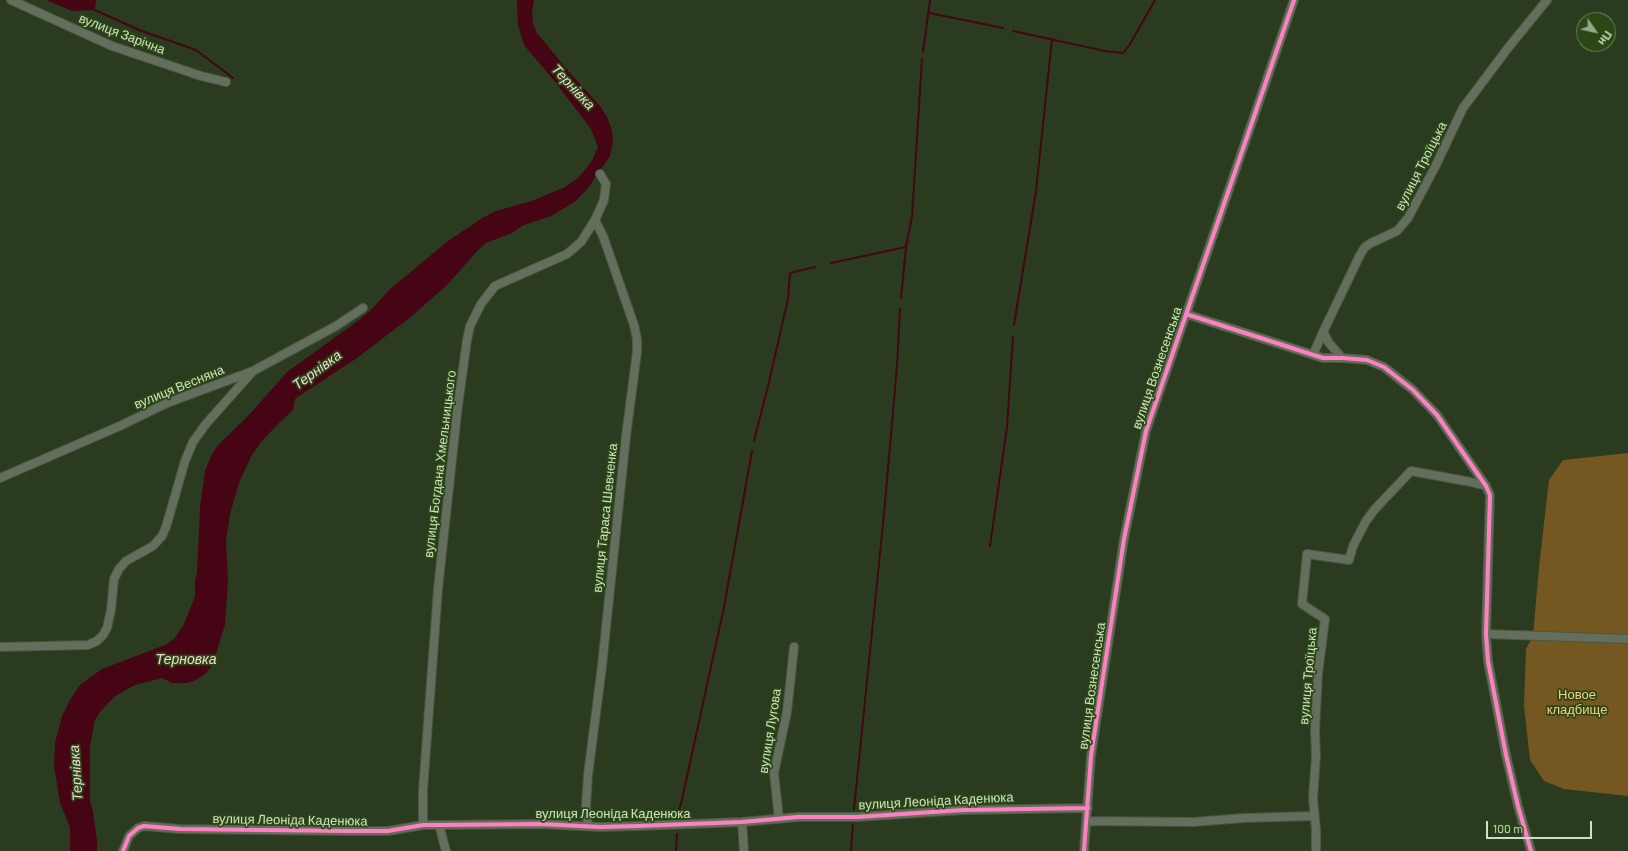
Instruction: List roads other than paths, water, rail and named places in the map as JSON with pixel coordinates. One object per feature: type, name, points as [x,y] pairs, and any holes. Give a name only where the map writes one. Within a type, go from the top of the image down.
[{"type":"street","name":"вулиця Зарічна","points":[[11,0],[112,46],[201,76],[226,82]]},
{"type":"street","name":"вулиця Вознесенська","points":[[1084,851],[1091,756],[1124,539],[1137,467],[1146,431],[1294,0]]},
{"type":"street","name":"вулиця Троїцька","points":[[1313,355],[1360,254],[1365,247],[1371,243],[1397,230],[1408,218],[1435,167],[1463,108],[1508,48],[1547,0]]},
{"type":"street","name":"вулиця Богдана Хмельницького","points":[[423,825],[423,790],[438,589],[457,413],[470,326],[478,308],[495,286],[567,254],[581,242],[595,220],[605,194],[606,184],[600,174]]},
{"type":"street","name":"вулиця Тараса Шевченка","points":[[588,826],[586,806],[588,775],[602,666],[626,436],[637,352],[637,339],[632,318],[603,236],[595,220]]},
{"type":"street","name":"вулиця Весняна","points":[[0,478],[167,403],[253,371],[336,326],[363,308]]},
{"type":"street","points":[[1186,314],[1323,358],[1367,360],[1377,363],[1394,373],[1437,415],[1486,486],[1490,495],[1486,634],[1488,661],[1508,763],[1531,851]]},
{"type":"street","points":[[1323,332],[1329,343],[1342,358]]},
{"type":"street","points":[[0,647],[88,645],[97,641],[103,635],[107,628],[111,610],[114,579],[119,569],[126,561],[152,546],[162,536],[166,527],[184,461],[193,442],[205,425],[253,371]]},
{"type":"street","name":"вулиця Троїцька","points":[[1316,851],[1313,798],[1316,756],[1315,730],[1318,673],[1325,619],[1302,604],[1307,554],[1349,560],[1353,546],[1366,521],[1383,500],[1411,471],[1486,486]]},
{"type":"street","points":[[1486,634],[1628,639]]},
{"type":"street","name":"вулиця Лугова","points":[[779,819],[774,774],[787,712],[794,647]]},
{"type":"street","name":"вулиця Леоніда Каденюка","points":[[123,851],[129,836],[138,828],[151,826],[180,829],[388,831],[423,825],[541,824],[636,826],[857,817],[962,810],[1088,808]]},
{"type":"street","points":[[1087,821],[1193,822],[1244,818],[1314,816]]},
{"type":"street","points":[[742,822],[744,851]]},
{"type":"street","points":[[439,825],[446,851]]},
{"type":"water","points":[[46,0],[96,0],[95,10],[72,11]]},
{"type":"water","name":"Терновка","points":[[517,0],[534,0],[532,12],[533,24],[537,33],[600,106],[607,117],[612,130],[613,142],[610,156],[588,188],[576,201],[551,216],[524,225],[512,233],[486,243],[448,284],[412,316],[357,358],[295,399],[293,410],[261,442],[252,455],[240,480],[230,514],[226,540],[228,581],[225,625],[212,666],[204,675],[187,683],[172,683],[162,678],[135,685],[115,696],[100,712],[95,720],[90,746],[90,801],[93,811],[97,851],[70,851],[70,827],[60,803],[54,765],[55,743],[62,716],[80,685],[102,669],[165,645],[174,639],[184,624],[195,596],[200,507],[205,471],[212,454],[218,445],[249,415],[287,372],[359,320],[372,309],[389,290],[448,241],[484,217],[496,211],[532,201],[565,187],[579,177],[592,161],[598,147],[591,129],[556,83],[524,45],[518,25]]},
{"type":"waterway","points":[[923,52],[930,0]]},
{"type":"waterway","points":[[1013,31],[1105,51],[1123,53],[1130,44],[1155,0]]},
{"type":"waterway","points":[[95,10],[139,30],[196,50],[233,78]]},
{"type":"waterway","points":[[929,13],[1003,28]]},
{"type":"waterway","points":[[1014,325],[1036,191],[1052,39]]},
{"type":"waterway","points":[[901,298],[906,247],[912,216],[922,59]]},
{"type":"waterway","points":[[831,263],[906,247]]},
{"type":"waterway","points":[[754,441],[788,299],[790,273],[815,267]]},
{"type":"waterway","points":[[854,809],[884,514],[897,366],[900,309]]},
{"type":"waterway","points":[[990,546],[1007,427],[1013,337]]},
{"type":"waterway","points":[[676,818],[681,804],[724,607],[752,451]]},
{"type":"waterway","points":[[851,851],[853,824]]},
{"type":"waterway","points":[[676,851],[677,834]]},
{"type":"water label","name":"Тернівка","points":[[573,87]]},
{"type":"water label","name":"Тернівка","points":[[317,370]]},
{"type":"water label","name":"Тернівка","points":[[76,773]]},
{"type":"park label","name":"Новое кладбище","points":[[1577,702]]}]
